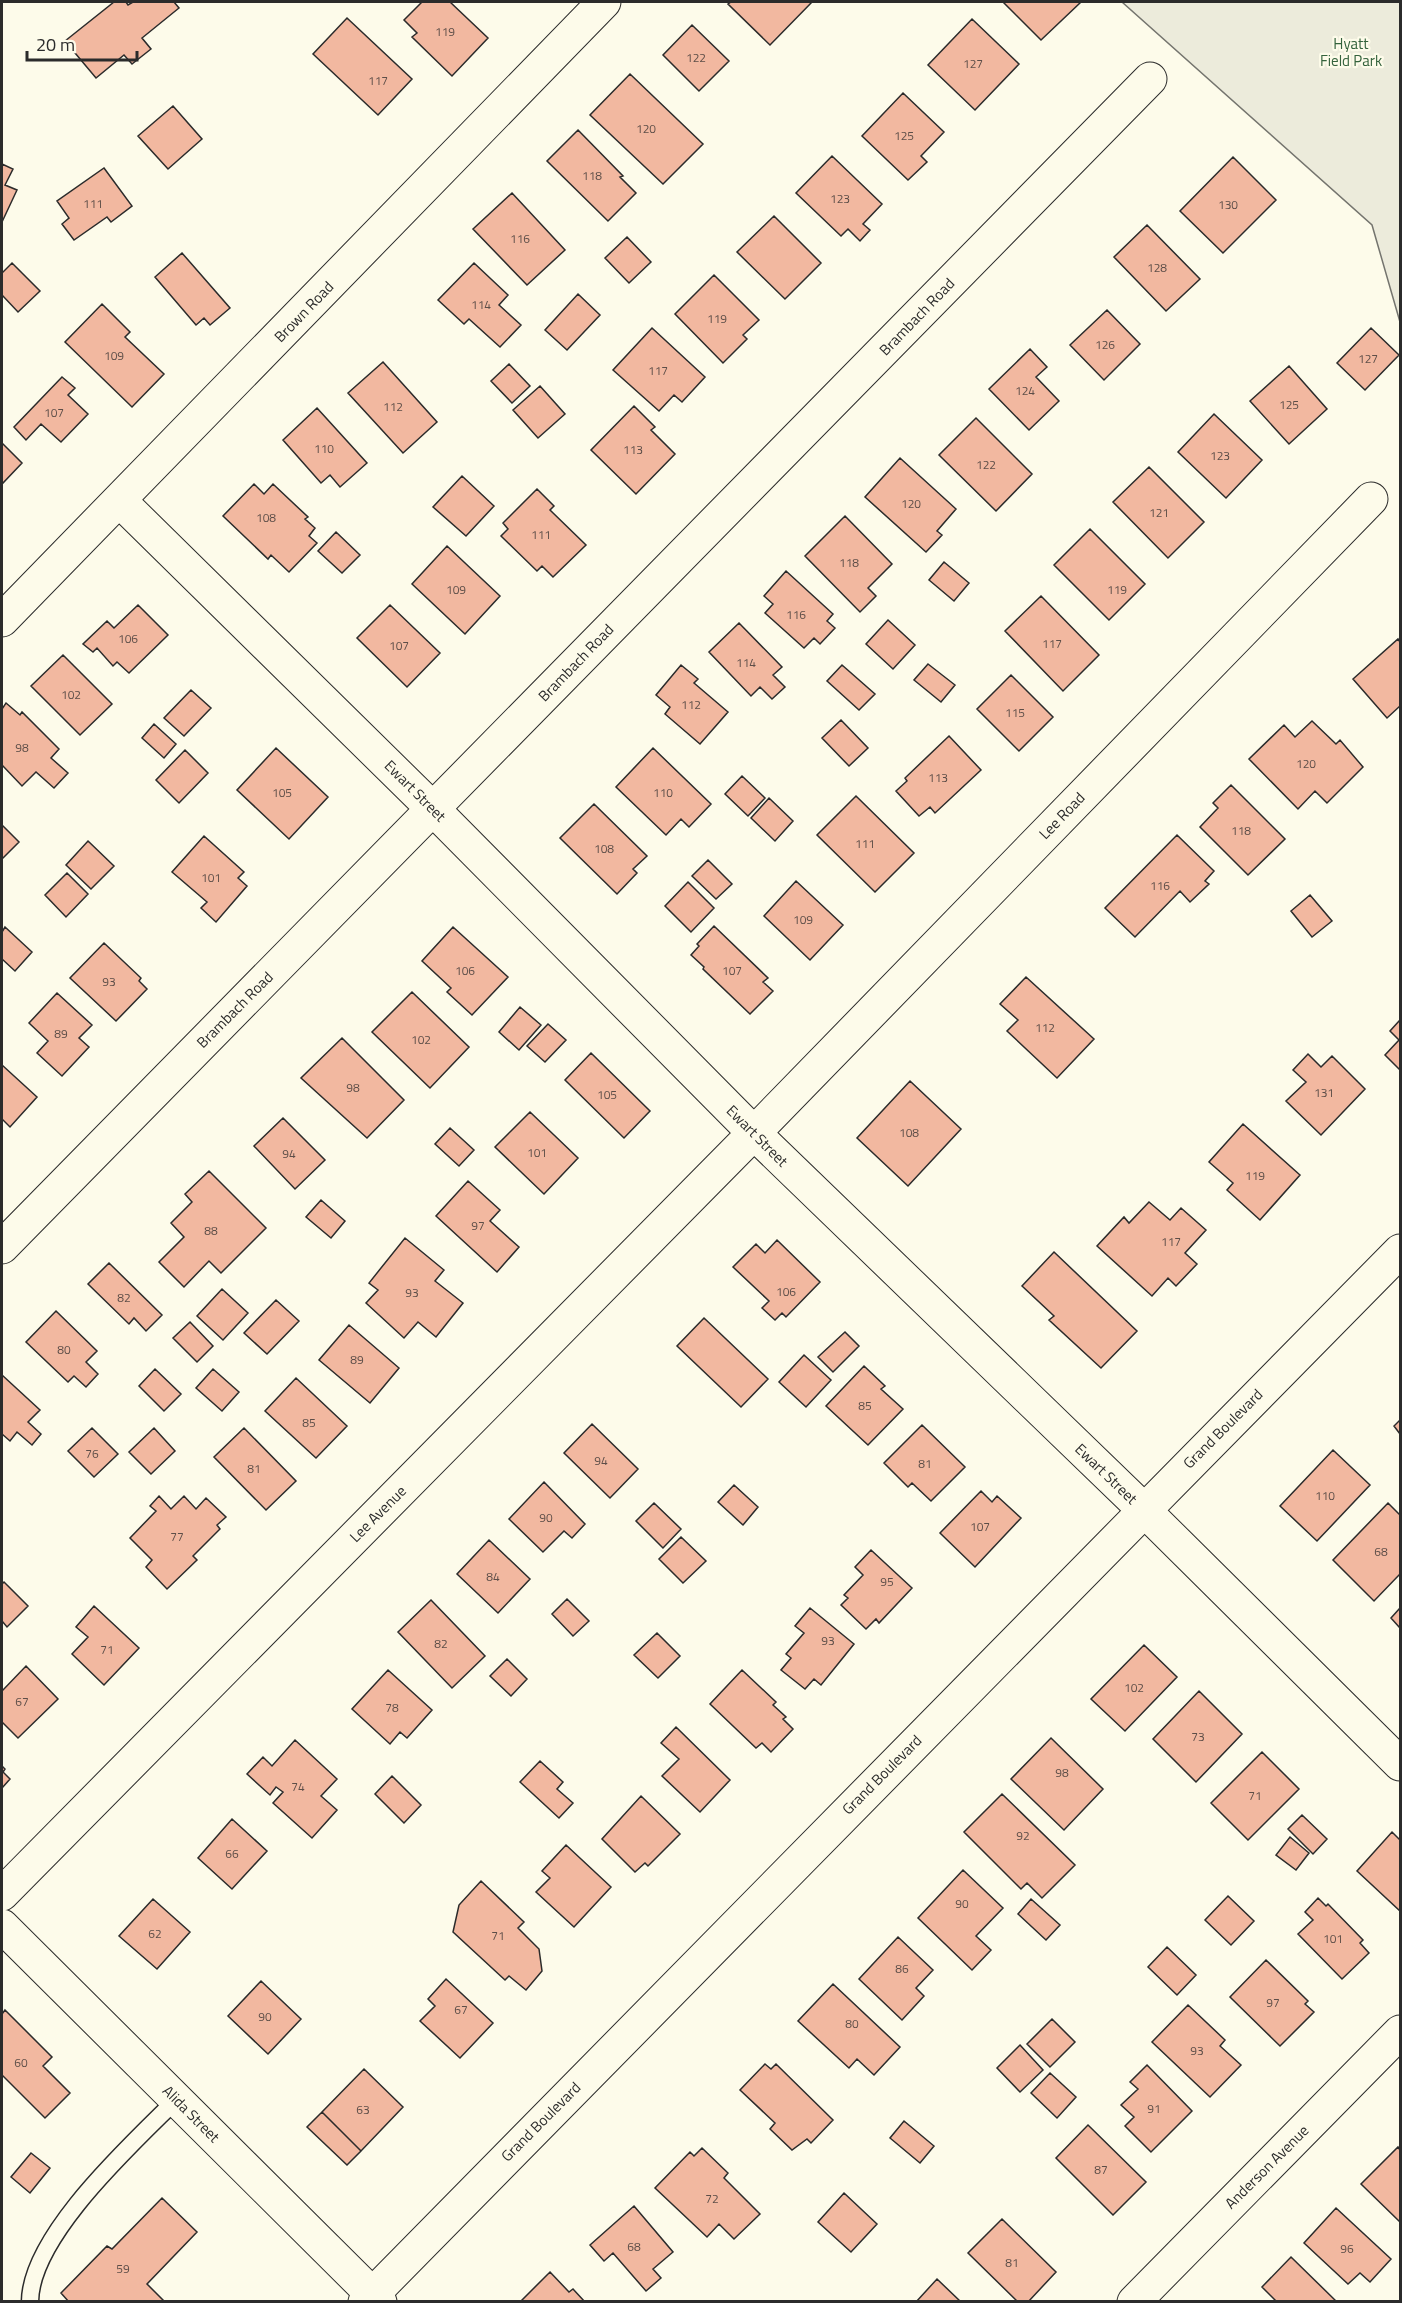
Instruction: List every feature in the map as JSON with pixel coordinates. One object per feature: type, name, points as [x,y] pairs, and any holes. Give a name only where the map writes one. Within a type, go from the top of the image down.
[{"type":"street","name":"Brown Road","points":[[2,620],[604,2]]},
{"type":"street","name":"Brambach Road","points":[[2,1247],[1150,79]]},
{"type":"street","name":"Lee Road","points":[[754,1133],[1371,499]]},
{"type":"street","name":"Ewart Street","points":[[120,501],[433,809],[754,1133],[1144,1510],[1401,1764]]},
{"type":"street","name":"Lee Avenue","points":[[2,1894],[754,1133]]},
{"type":"street","name":"Grand Boulevard","points":[[372,2299],[1144,1510],[1401,1251]]},
{"type":"street","name":"Alida Street","points":[[2,1926],[372,2299]]},
{"type":"street","name":"Anderson Avenue","points":[[1134,2301],[1401,2032]]},
{"type":"lane","points":[[30,2301],[30,2293],[39,2266],[72,2209],[176,2100]]},
{"type":"green space","name":"Hyatt Field Park","points":[[1122,2],[1400,2],[1400,322],[1372,225]]},
{"type":"building","points":[[114,2],[126,2],[128,5],[133,2],[174,2],[179,8],[142,38],[151,49],[132,64],[124,55],[96,78],[65,41]]},
{"type":"building","points":[[422,2],[450,2],[488,38],[452,76],[412,37],[417,33],[404,20]]},
{"type":"building","points":[[731,2],[812,2],[770,45],[728,4]]},
{"type":"building","points":[[1003,2],[1081,2],[1041,40]]},
{"type":"building","points":[[347,18],[412,79],[378,115],[313,54]]},
{"type":"building","points":[[972,19],[1019,64],[975,110],[928,65]]},
{"type":"building","points":[[692,25],[729,61],[699,91],[663,55]]},
{"type":"building","points":[[630,74],[703,144],[663,184],[590,115]]},
{"type":"building","points":[[903,93],[944,132],[921,156],[927,162],[908,180],[862,136]]},
{"type":"building","points":[[173,106],[202,139],[168,169],[138,136]]},
{"type":"building","points":[[578,130],[623,176],[620,177],[636,193],[608,221],[547,161]]},
{"type":"building","points":[[832,156],[882,204],[863,224],[870,230],[860,241],[848,229],[841,236],[796,193]]},
{"type":"building","points":[[1233,157],[1276,200],[1223,253],[1180,211]]},
{"type":"building","points":[[2,164],[13,169],[5,185],[17,190],[2,222]]},
{"type":"building","points":[[104,168],[132,206],[111,222],[107,217],[74,240],[62,224],[69,218],[57,201]]},
{"type":"building","points":[[512,193],[565,250],[527,285],[473,229]]},
{"type":"building","points":[[774,216],[821,263],[785,299],[737,252]]},
{"type":"building","points":[[1147,225],[1200,279],[1166,311],[1114,257]]},
{"type":"building","points":[[627,237],[651,262],[629,283],[605,258]]},
{"type":"building","points":[[182,253],[230,308],[210,325],[204,318],[196,325],[155,277]]},
{"type":"building","points":[[12,263],[40,291],[18,312],[2,295],[2,273]]},
{"type":"building","points":[[474,263],[508,295],[499,305],[521,325],[500,347],[469,319],[464,324],[438,300]]},
{"type":"building","points":[[714,275],[759,320],[743,335],[747,339],[723,363],[675,314]]},
{"type":"building","points":[[578,294],[600,315],[567,350],[545,330]]},
{"type":"building","points":[[102,304],[130,332],[125,337],[164,374],[132,407],[65,342]]},
{"type":"building","points":[[1107,310],[1140,344],[1104,380],[1070,345]]},
{"type":"building","points":[[652,328],[705,377],[682,402],[674,395],[659,411],[613,370]]},
{"type":"building","points":[[1371,328],[1399,355],[1365,390],[1337,363]]},
{"type":"building","points":[[1030,349],[1047,367],[1036,377],[1059,401],[1029,430],[989,389]]},
{"type":"building","points":[[383,362],[437,422],[403,453],[348,393]]},
{"type":"building","points":[[509,364],[530,386],[512,403],[491,381]]},
{"type":"building","points":[[1289,366],[1327,409],[1289,444],[1250,401]]},
{"type":"building","points":[[62,377],[75,388],[68,395],[88,414],[61,442],[41,424],[26,440],[14,427]]},
{"type":"building","points":[[540,386],[565,414],[538,438],[513,410]]},
{"type":"building","points":[[634,406],[655,427],[651,430],[675,454],[636,494],[591,450]]},
{"type":"building","points":[[317,408],[367,463],[340,487],[330,475],[321,483],[283,440]]},
{"type":"building","points":[[1214,414],[1262,460],[1226,498],[1178,452]]},
{"type":"building","points":[[976,418],[1032,474],[996,511],[939,455]]},
{"type":"building","points":[[2,443],[22,463],[2,484]]},
{"type":"building","points":[[900,458],[956,509],[937,531],[942,535],[926,552],[865,497]]},
{"type":"building","points":[[1149,467],[1204,522],[1168,558],[1113,502]]},
{"type":"building","points":[[462,476],[494,506],[466,536],[433,507]]},
{"type":"building","points":[[254,484],[264,494],[273,484],[308,517],[305,519],[315,528],[309,536],[317,543],[289,572],[271,555],[268,559],[223,516]]},
{"type":"building","points":[[537,489],[554,506],[550,510],[586,545],[553,577],[542,566],[537,571],[501,536],[508,529],[503,523]]},
{"type":"building","points":[[845,516],[892,564],[868,588],[876,596],[860,612],[805,556]]},
{"type":"building","points":[[1090,529],[1145,584],[1109,620],[1054,565]]},
{"type":"building","points":[[336,532],[360,555],[342,573],[318,551]]},
{"type":"building","points":[[447,546],[500,596],[465,634],[412,584]]},
{"type":"building","points":[[944,562],[969,583],[954,601],[929,580]]},
{"type":"building","points":[[786,571],[833,614],[827,621],[835,628],[820,644],[814,638],[804,648],[765,613],[773,604],[764,596]]},
{"type":"building","points":[[1041,596],[1099,655],[1063,691],[1005,631]]},
{"type":"building","points":[[138,605],[168,635],[129,673],[117,662],[113,666],[97,648],[93,652],[83,644],[107,621],[114,628]]},
{"type":"building","points":[[390,605],[440,653],[407,687],[357,638]]},
{"type":"building","points":[[888,620],[915,645],[893,669],[866,644]]},
{"type":"building","points":[[739,623],[782,667],[773,675],[785,687],[772,699],[760,687],[751,696],[709,652]]},
{"type":"building","points":[[1398,639],[1400,642],[1400,706],[1387,718],[1353,679]]},
{"type":"building","points":[[63,655],[112,704],[80,735],[31,686]]},
{"type":"building","points":[[928,664],[955,685],[941,702],[914,680]]},
{"type":"building","points":[[681,665],[698,679],[694,683],[728,712],[700,744],[665,714],[670,707],[656,695]]},
{"type":"building","points":[[842,665],[875,694],[859,710],[827,681]]},
{"type":"building","points":[[1011,675],[1053,717],[1019,751],[977,709]]},
{"type":"building","points":[[191,690],[211,708],[184,736],[164,718]]},
{"type":"building","points":[[6,703],[20,715],[22,712],[59,749],[51,758],[68,773],[54,788],[36,772],[22,786],[2,765],[2,709]]},
{"type":"building","points":[[841,720],[868,748],[849,766],[822,738]]},
{"type":"building","points":[[1312,721],[1336,744],[1340,740],[1363,767],[1327,803],[1315,791],[1298,809],[1249,759],[1284,725],[1295,737]]},
{"type":"building","points":[[154,724],[176,744],[164,758],[142,738]]},
{"type":"building","points":[[949,736],[981,770],[935,813],[930,807],[919,816],[896,791],[907,781],[905,778]]},
{"type":"building","points":[[276,748],[328,797],[289,839],[237,790]]},
{"type":"building","points":[[653,748],[711,804],[689,827],[681,819],[666,835],[616,787]]},
{"type":"building","points":[[185,750],[208,773],[179,803],[156,780]]},
{"type":"building","points":[[742,776],[765,798],[748,816],[725,794]]},
{"type":"building","points":[[1231,785],[1285,839],[1248,875],[1200,827],[1218,808],[1213,803]]},
{"type":"building","points":[[856,796],[914,853],[875,892],[817,835]]},
{"type":"building","points":[[769,798],[793,821],[775,841],[751,818]]},
{"type":"building","points":[[594,804],[647,856],[633,869],[637,873],[617,894],[560,838]]},
{"type":"building","points":[[2,825],[19,842],[2,859]]},
{"type":"building","points":[[1177,835],[1214,871],[1205,881],[1209,884],[1190,902],[1180,891],[1135,937],[1105,908]]},
{"type":"building","points":[[204,836],[244,872],[238,878],[247,886],[216,922],[201,908],[207,902],[172,872]]},
{"type":"building","points":[[88,841],[114,866],[91,889],[66,865]]},
{"type":"building","points":[[708,860],[732,884],[716,899],[692,876]]},
{"type":"building","points":[[67,873],[88,894],[66,917],[45,895]]},
{"type":"building","points":[[796,881],[843,925],[810,960],[764,916]]},
{"type":"building","points":[[688,882],[714,908],[691,932],[665,906]]},
{"type":"building","points":[[1310,895],[1332,921],[1312,937],[1291,911]]},
{"type":"building","points":[[714,926],[768,978],[763,982],[773,991],[750,1014],[691,955],[699,946],[697,944]]},
{"type":"building","points":[[5,927],[32,952],[15,971],[2,959],[2,932]]},
{"type":"building","points":[[453,927],[508,977],[472,1015],[447,992],[451,988],[422,961]]},
{"type":"building","points":[[104,943],[141,978],[139,981],[147,989],[116,1021],[70,978]]},
{"type":"building","points":[[1026,977],[1094,1039],[1057,1078],[1007,1031],[1018,1020],[1000,1004]]},
{"type":"building","points":[[412,992],[469,1047],[430,1088],[372,1032]]},
{"type":"building","points":[[57,993],[92,1025],[79,1038],[89,1047],[62,1076],[37,1053],[48,1041],[29,1023]]},
{"type":"building","points":[[520,1007],[541,1025],[519,1050],[499,1032]]},
{"type":"building","points":[[1400,1020],[1400,1070],[1385,1055],[1399,1040],[1390,1031]]},
{"type":"building","points":[[548,1024],[566,1040],[545,1062],[527,1046]]},
{"type":"building","points":[[342,1038],[404,1100],[367,1138],[301,1078]]},
{"type":"building","points":[[591,1053],[650,1111],[624,1138],[565,1080]]},
{"type":"building","points":[[1308,1054],[1321,1067],[1332,1056],[1365,1089],[1321,1135],[1286,1101],[1306,1082],[1293,1070]]},
{"type":"building","points":[[2,1065],[37,1097],[10,1127],[2,1119]]},
{"type":"building","points":[[910,1081],[961,1129],[908,1186],[857,1138]]},
{"type":"building","points":[[530,1112],[578,1158],[544,1194],[495,1147]]},
{"type":"building","points":[[283,1118],[325,1160],[295,1189],[254,1146]]},
{"type":"building","points":[[1243,1124],[1300,1175],[1260,1220],[1227,1190],[1233,1183],[1209,1162]]},
{"type":"building","points":[[450,1128],[474,1150],[459,1166],[435,1144]]},
{"type":"building","points":[[209,1171],[266,1228],[221,1273],[209,1261],[184,1287],[159,1262],[184,1237],[171,1223],[192,1202],[185,1194]]},
{"type":"building","points":[[468,1181],[500,1210],[490,1221],[519,1247],[497,1272],[436,1216]]},
{"type":"building","points":[[321,1200],[345,1221],[331,1238],[306,1217]]},
{"type":"building","points":[[1149,1202],[1170,1220],[1181,1208],[1206,1230],[1185,1253],[1197,1264],[1176,1286],[1168,1278],[1152,1296],[1097,1246],[1124,1217],[1129,1223]]},
{"type":"building","points":[[405,1238],[444,1270],[435,1281],[463,1303],[436,1337],[418,1322],[404,1338],[366,1303],[378,1290],[369,1283]]},
{"type":"building","points":[[777,1240],[820,1282],[786,1317],[782,1313],[775,1320],[762,1308],[769,1301],[733,1267],[756,1244],[765,1253]]},
{"type":"building","points":[[1054,1252],[1137,1331],[1101,1368],[1049,1320],[1054,1316],[1022,1286]]},
{"type":"building","points":[[109,1263],[162,1315],[146,1331],[134,1318],[129,1324],[88,1284]]},
{"type":"building","points":[[222,1289],[248,1313],[223,1340],[197,1316]]},
{"type":"building","points":[[276,1300],[299,1321],[267,1354],[244,1333]]},
{"type":"building","points":[[56,1311],[97,1351],[86,1362],[98,1374],[86,1387],[74,1376],[68,1382],[26,1342]]},
{"type":"building","points":[[704,1318],[768,1379],[741,1407],[677,1346]]},
{"type":"building","points":[[190,1322],[213,1346],[197,1362],[173,1338]]},
{"type":"building","points":[[349,1325],[399,1368],[370,1403],[319,1360]]},
{"type":"building","points":[[845,1332],[859,1346],[833,1372],[818,1357]]},
{"type":"building","points":[[804,1355],[831,1380],[806,1407],[779,1382]]},
{"type":"building","points":[[864,1366],[885,1386],[881,1389],[903,1409],[868,1445],[826,1406]]},
{"type":"building","points":[[155,1369],[181,1394],[164,1411],[139,1386]]},
{"type":"building","points":[[213,1369],[239,1392],[222,1411],[196,1388]]},
{"type":"building","points":[[2,1375],[40,1410],[28,1422],[41,1434],[32,1445],[17,1432],[10,1441],[2,1434]]},
{"type":"building","points":[[296,1378],[347,1426],[316,1458],[265,1411]]},
{"type":"building","points":[[1400,1420],[1400,1434],[1394,1426]]},
{"type":"building","points":[[592,1424],[638,1469],[610,1498],[564,1453]]},
{"type":"building","points":[[922,1425],[965,1467],[931,1501],[912,1483],[908,1487],[884,1463]]},
{"type":"building","points":[[92,1428],[118,1454],[94,1477],[68,1451]]},
{"type":"building","points":[[154,1428],[175,1451],[151,1474],[129,1452]]},
{"type":"building","points":[[244,1428],[296,1481],[266,1510],[214,1457]]},
{"type":"building","points":[[1333,1450],[1370,1485],[1317,1541],[1280,1506]]},
{"type":"building","points":[[544,1482],[585,1524],[572,1538],[564,1531],[543,1552],[509,1519]]},
{"type":"building","points":[[734,1485],[758,1507],[743,1525],[718,1502]]},
{"type":"building","points":[[981,1491],[992,1502],[997,1496],[1021,1518],[975,1567],[940,1533]]},
{"type":"building","points":[[159,1496],[171,1509],[184,1496],[196,1509],[206,1498],[226,1517],[217,1525],[220,1529],[193,1556],[197,1560],[167,1589],[146,1567],[152,1560],[130,1538],[156,1511],[150,1506]]},
{"type":"building","points":[[654,1503],[681,1529],[663,1548],[636,1521]]},
{"type":"building","points":[[1388,1503],[1400,1515],[1400,1574],[1374,1601],[1333,1560]]},
{"type":"building","points":[[681,1537],[706,1561],[683,1583],[659,1559]]},
{"type":"building","points":[[489,1540],[530,1579],[498,1613],[457,1574]]},
{"type":"building","points":[[871,1550],[912,1588],[879,1623],[876,1619],[866,1629],[841,1605],[848,1598],[844,1595],[863,1575],[855,1567]]},
{"type":"building","points":[[4,1582],[28,1606],[7,1627],[2,1621],[2,1584]]},
{"type":"building","points":[[567,1599],[589,1621],[573,1636],[552,1614]]},
{"type":"building","points":[[431,1600],[485,1656],[452,1688],[398,1632]]},
{"type":"building","points":[[94,1606],[139,1648],[104,1685],[72,1654],[88,1637],[76,1627]]},
{"type":"building","points":[[810,1608],[854,1644],[821,1685],[814,1679],[805,1689],[781,1670],[791,1658],[786,1654],[804,1633],[795,1626]]},
{"type":"building","points":[[1400,1608],[1400,1628],[1391,1618]]},
{"type":"building","points":[[657,1633],[680,1656],[658,1678],[634,1655]]},
{"type":"building","points":[[1144,1645],[1177,1677],[1125,1731],[1091,1699]]},
{"type":"building","points":[[507,1659],[527,1679],[511,1696],[490,1676]]},
{"type":"building","points":[[26,1666],[58,1699],[18,1738],[2,1722],[2,1691]]},
{"type":"building","points":[[388,1670],[432,1710],[407,1738],[400,1732],[390,1744],[352,1709]]},
{"type":"building","points":[[742,1670],[776,1702],[773,1705],[786,1717],[783,1719],[793,1729],[771,1752],[762,1743],[756,1748],[710,1704]]},
{"type":"building","points":[[1199,1691],[1242,1734],[1196,1782],[1153,1739]]},
{"type":"building","points":[[676,1727],[730,1780],[700,1812],[662,1776],[679,1759],[661,1743]]},
{"type":"building","points":[[1051,1738],[1103,1789],[1064,1830],[1011,1779]]},
{"type":"building","points":[[295,1740],[337,1779],[321,1796],[337,1810],[312,1838],[273,1803],[283,1792],[276,1787],[270,1795],[247,1774],[263,1757],[272,1766]]},
{"type":"building","points":[[1262,1752],[1299,1789],[1248,1840],[1211,1803]]},
{"type":"building","points":[[540,1761],[563,1782],[557,1789],[573,1803],[559,1818],[520,1782]]},
{"type":"building","points":[[2,1766],[5,1769],[3,1772],[10,1779],[2,1788]]},
{"type":"building","points":[[392,1776],[421,1805],[404,1823],[375,1794]]},
{"type":"building","points":[[1002,1794],[1075,1865],[1042,1898],[1027,1883],[1021,1889],[964,1832]]},
{"type":"building","points":[[641,1796],[680,1834],[648,1866],[645,1863],[635,1872],[602,1839]]},
{"type":"building","points":[[1302,1815],[1327,1839],[1313,1854],[1288,1829]]},
{"type":"building","points":[[232,1819],[267,1851],[232,1889],[198,1858]]},
{"type":"building","points":[[1392,1832],[1400,1840],[1400,1911],[1357,1871]]},
{"type":"building","points":[[1290,1837],[1309,1853],[1296,1870],[1276,1855]]},
{"type":"building","points":[[566,1845],[611,1887],[574,1927],[536,1892],[550,1878],[542,1871]]},
{"type":"building","points":[[963,1870],[1003,1908],[976,1936],[991,1950],[972,1970],[918,1918]]},
{"type":"building","points":[[481,1881],[524,1922],[518,1928],[539,1949],[542,1971],[526,1990],[509,1976],[505,1980],[453,1932],[459,1905]]},
{"type":"building","points":[[1228,1896],[1254,1921],[1231,1945],[1205,1920]]},
{"type":"building","points":[[1318,1898],[1326,1906],[1328,1904],[1363,1940],[1360,1943],[1369,1953],[1342,1979],[1298,1934],[1313,1920],[1305,1912]]},
{"type":"building","points":[[153,1899],[190,1932],[157,1969],[119,1936]]},
{"type":"building","points":[[1031,1899],[1060,1925],[1046,1940],[1018,1914]]},
{"type":"building","points":[[898,1937],[933,1970],[916,1988],[924,1996],[902,2020],[859,1979]]},
{"type":"building","points":[[1167,1947],[1196,1975],[1177,1995],[1148,1967]]},
{"type":"building","points":[[1266,1960],[1308,2001],[1305,2004],[1314,2012],[1280,2046],[1230,1997]]},
{"type":"building","points":[[446,1979],[493,2023],[460,2058],[420,2021],[435,2006],[428,1999]]},
{"type":"building","points":[[261,1981],[301,2019],[268,2054],[228,2016]]},
{"type":"building","points":[[833,1984],[900,2047],[874,2075],[857,2059],[849,2068],[798,2021]]},
{"type":"building","points":[[1188,2005],[1225,2040],[1220,2046],[1241,2065],[1210,2097],[1152,2042]]},
{"type":"building","points":[[5,2010],[52,2057],[43,2066],[70,2093],[45,2118],[2,2075],[2,2014]]},
{"type":"building","points":[[1052,2019],[1075,2042],[1050,2067],[1027,2044]]},
{"type":"building","points":[[1020,2045],[1043,2070],[1020,2092],[997,2068]]},
{"type":"building","points":[[765,2064],[771,2069],[776,2064],[833,2120],[811,2143],[807,2139],[792,2150],[770,2129],[775,2123],[740,2090]]},
{"type":"building","points":[[1147,2065],[1192,2111],[1151,2152],[1125,2126],[1134,2117],[1121,2105],[1138,2089],[1130,2082]]},
{"type":"building","points":[[364,2069],[403,2107],[361,2151],[322,2112]]},
{"type":"building","points":[[1050,2073],[1076,2097],[1057,2118],[1031,2093]]},
{"type":"building","points":[[322,2112],[361,2151],[347,2165],[307,2127]]},
{"type":"building","points":[[904,2121],[934,2146],[920,2163],[890,2138]]},
{"type":"building","points":[[1088,2125],[1146,2182],[1113,2215],[1056,2158]]},
{"type":"building","points":[[1398,2147],[1400,2150],[1400,2222],[1361,2184]]},
{"type":"building","points":[[702,2148],[728,2173],[724,2178],[760,2214],[734,2239],[719,2224],[707,2237],[655,2188],[690,2152],[694,2156]]},
{"type":"building","points":[[31,2153],[50,2168],[30,2193],[11,2177]]},
{"type":"building","points":[[844,2193],[877,2224],[851,2252],[818,2222]]},
{"type":"building","points":[[162,2198],[197,2232],[147,2284],[165,2302],[69,2302],[61,2293],[107,2246],[112,2249]]},
{"type":"building","points":[[634,2206],[673,2252],[653,2269],[661,2278],[646,2291],[613,2253],[604,2261],[590,2245]]},
{"type":"building","points":[[1336,2208],[1391,2259],[1370,2282],[1360,2273],[1348,2284],[1304,2243]]},
{"type":"building","points":[[1002,2219],[1056,2272],[1028,2302],[1018,2302],[968,2253]]},
{"type":"building","points":[[1291,2257],[1336,2302],[1277,2302],[1262,2287]]},
{"type":"building","points":[[550,2272],[569,2292],[573,2289],[585,2302],[520,2302]]},
{"type":"building","points":[[937,2279],[961,2302],[916,2302]]}]
